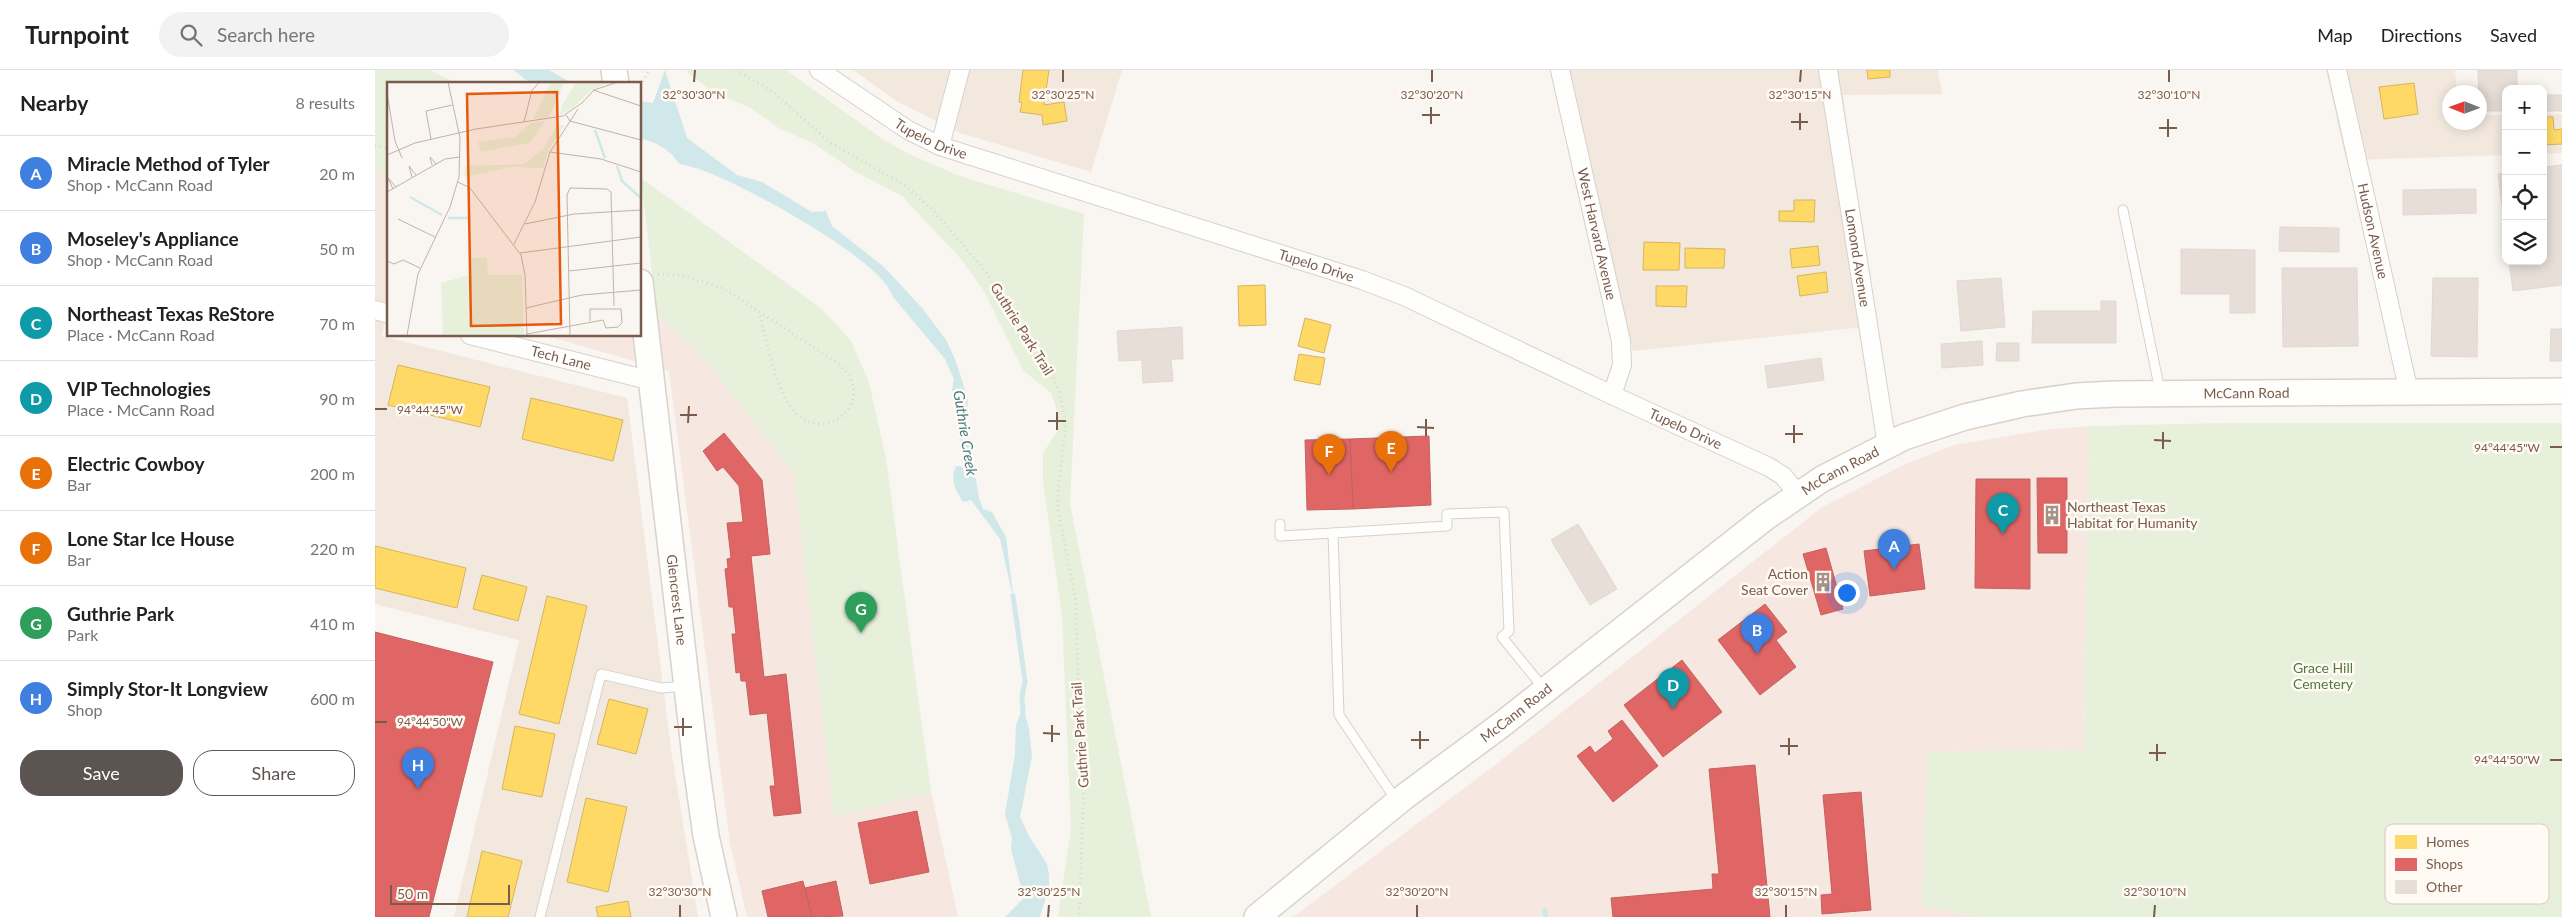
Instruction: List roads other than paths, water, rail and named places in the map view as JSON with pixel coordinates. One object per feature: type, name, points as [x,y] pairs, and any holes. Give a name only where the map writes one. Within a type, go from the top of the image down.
[{"type":"street","name":"Tupelo Drive","points":[[819,70],[895,122],[941,146],[1362,280],[1405,296],[1612,395],[1769,467],[1783,476],[1798,494]]},
{"type":"street","points":[[941,146],[960,70]]},
{"type":"street","name":"West Harvard Avenue","points":[[1560,70],[1621,341],[1622,365],[1612,395]]},
{"type":"street","name":"Lomond Avenue","points":[[1828,70],[1887,445]]},
{"type":"street","name":"Hudson Avenue","points":[[2337,70],[2409,393]]},
{"type":"street","name":"Glencrest Lane","points":[[647,276],[652,381],[687,686],[706,836],[724,917]]},
{"type":"street","name":"Tech Lane","points":[[475,336],[652,381]]},
{"type":"street","name":"McCann Road","points":[[1257,917],[1398,802],[1798,494],[1840,469],[1887,445],[1925,429],[2001,407],[2076,396],[2562,391]]},
{"type":"lane","points":[[2123,210],[2161,394]]},
{"type":"lane","points":[[1280,524],[1280,536],[1447,526],[1447,514],[1504,512],[1509,631],[1502,637],[1545,690]]},
{"type":"lane","points":[[1333,533],[1339,715],[1398,802]]},
{"type":"lane","points":[[540,917],[601,674],[661,688],[687,686]]},
{"type":"water","points":[[514,70],[549,70],[570,82],[529,82]]},
{"type":"water","points":[[665,70],[687,138],[737,175],[762,182],[812,212],[826,211],[832,226],[884,267],[923,309],[946,340],[955,359],[968,399],[966,419],[979,498],[983,509],[992,512],[1006,537],[1014,602],[1000,539],[971,500],[963,502],[954,484],[953,476],[956,466],[965,467],[952,390],[954,379],[945,359],[893,297],[883,281],[840,245],[780,208],[726,180],[678,163],[672,154],[662,147],[641,139],[641,101],[653,103]]},
{"type":"water","points":[[1023,707],[1029,729],[1032,756],[1020,817],[1029,836],[1047,864],[1049,887],[1040,917],[1005,917],[1024,898],[1011,849],[1012,838],[1005,814],[1015,755],[1016,725]]},
{"type":"waterway","name":"Guthrie Creek","points":[[1013,596],[1025,681],[1022,697],[1023,713]]},
{"type":"waterway","points":[[1545,911],[1546,917]]},
{"type":"place","name":"Electric Cowboy","points":[[1391,472]]},
{"type":"place","name":"Lone Star Ice House","points":[[1329,475]]},
{"type":"place","name":"Northeast Texas Habitat for Humanity","points":[[2052,515]]},
{"type":"place","name":"Northeast Texas ReStore","points":[[2003,534]]},
{"type":"place","name":"Miracle Method of Tyler","points":[[1894,570]]},
{"type":"place","name":"Action Seat Cover","points":[[1823,582]]},
{"type":"place","name":"Guthrie Park","points":[[861,633]]},
{"type":"place","name":"Moseley's Appliance","points":[[1757,654]]},
{"type":"place","name":"VIP Technologies","points":[[1673,709]]},
{"type":"place","name":"Simply Stor-It Longview","points":[[418,789]]},
{"type":"park label","name":"Grace Hill Cemetery","points":[[2323,676]]}]
